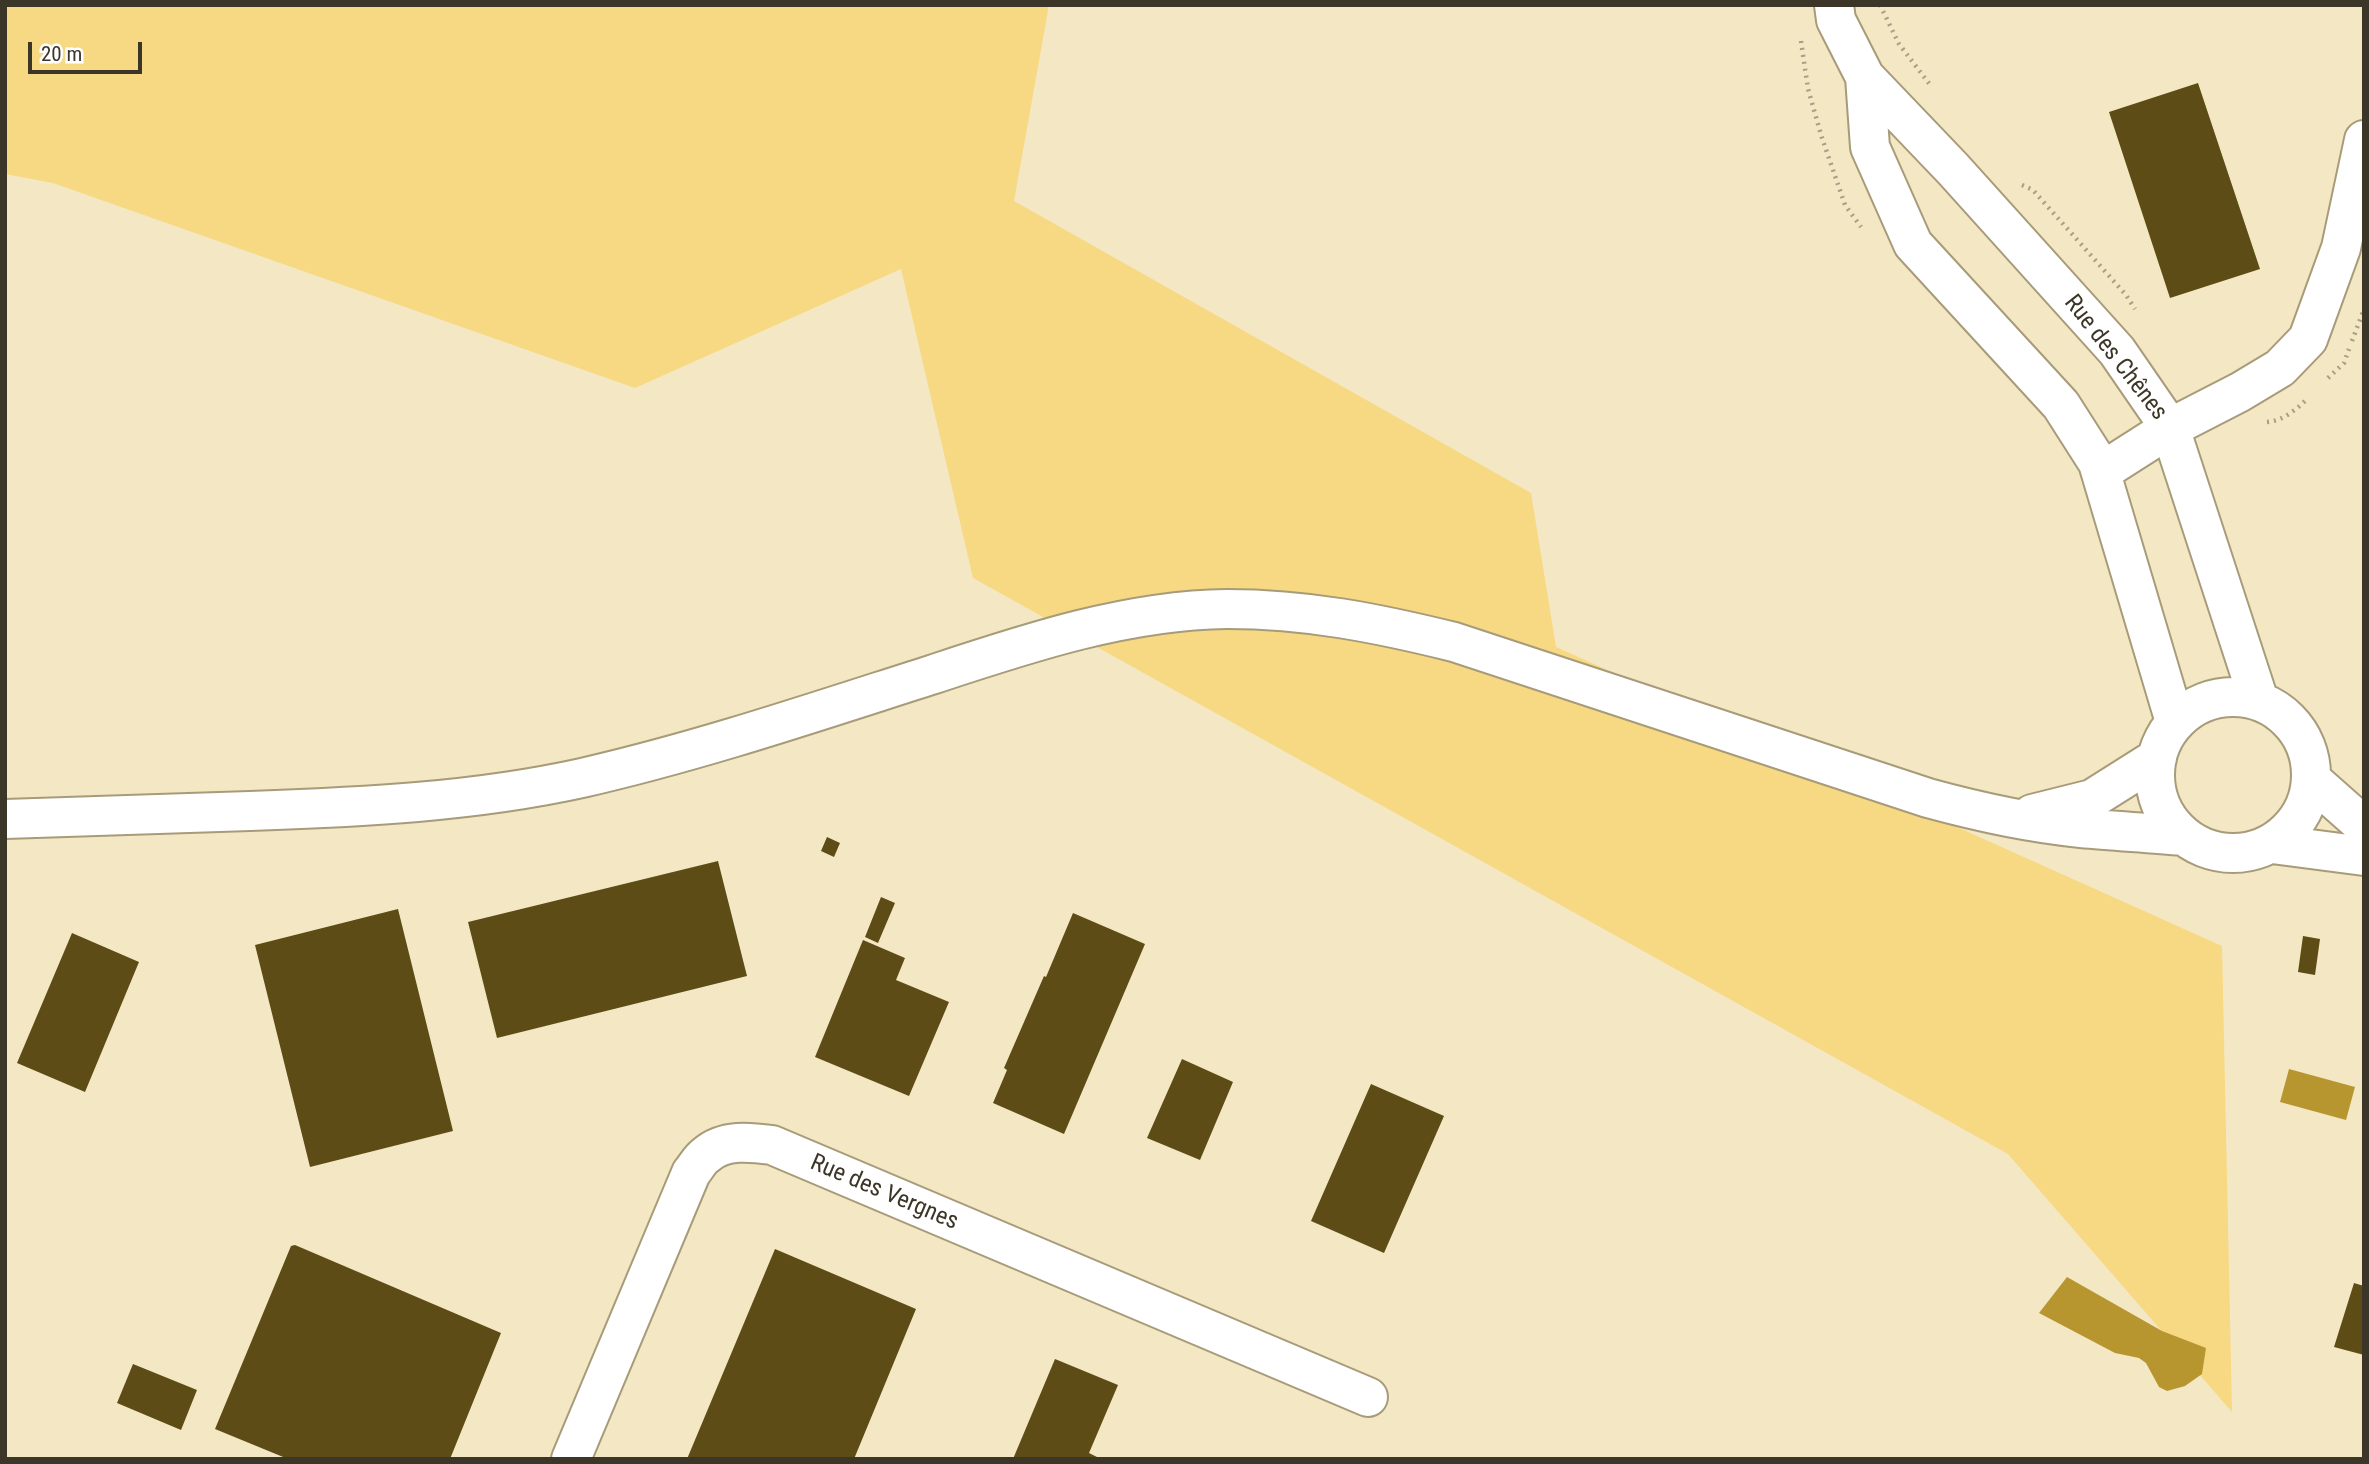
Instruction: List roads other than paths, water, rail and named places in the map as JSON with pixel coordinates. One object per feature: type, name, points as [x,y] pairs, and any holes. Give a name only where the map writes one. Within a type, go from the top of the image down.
[{"type":"street","name":"Rue des Chênes","points":[[1834,5],[1836,20],[1865,77],[1953,169],[2117,351],[2170,428],[2259,701]]},
{"type":"street","name":"Rue des Chênes","points":[[1865,77],[1870,147],[1913,244],[2061,405],[2098,463],[2175,722]]},
{"type":"street","points":[[2101,472],[2170,428],[2280,368],[2308,339],[2341,248],[2364,140]]},
{"type":"street","points":[[5,819],[364,807],[472,798],[579,778],[696,750],[984,658],[1096,627],[1168,614],[1226,609],[1298,612],[1375,622],[1454,642],[1928,798],[2012,819],[2081,828],[2183,836]]},
{"type":"street","points":[[2237,696],[2259,701],[2281,713],[2299,732],[2309,754],[2312,780],[2306,805],[2292,828],[2272,844],[2250,852],[2226,854],[2203,848],[2183,836],[2168,820],[2159,801],[2154,780],[2163,738],[2175,722],[2193,707],[2214,699],[2237,696]]},
{"type":"street","points":[[2012,819],[2092,799],[2157,758]]},
{"type":"street","points":[[2312,780],[2364,826]]},
{"type":"street","points":[[2272,844],[2364,856]]},
{"type":"street","name":"Rue des Vergnes","points":[[571,1459],[691,1173],[706,1154],[727,1144],[749,1142],[772,1145],[1368,1397]]}]
